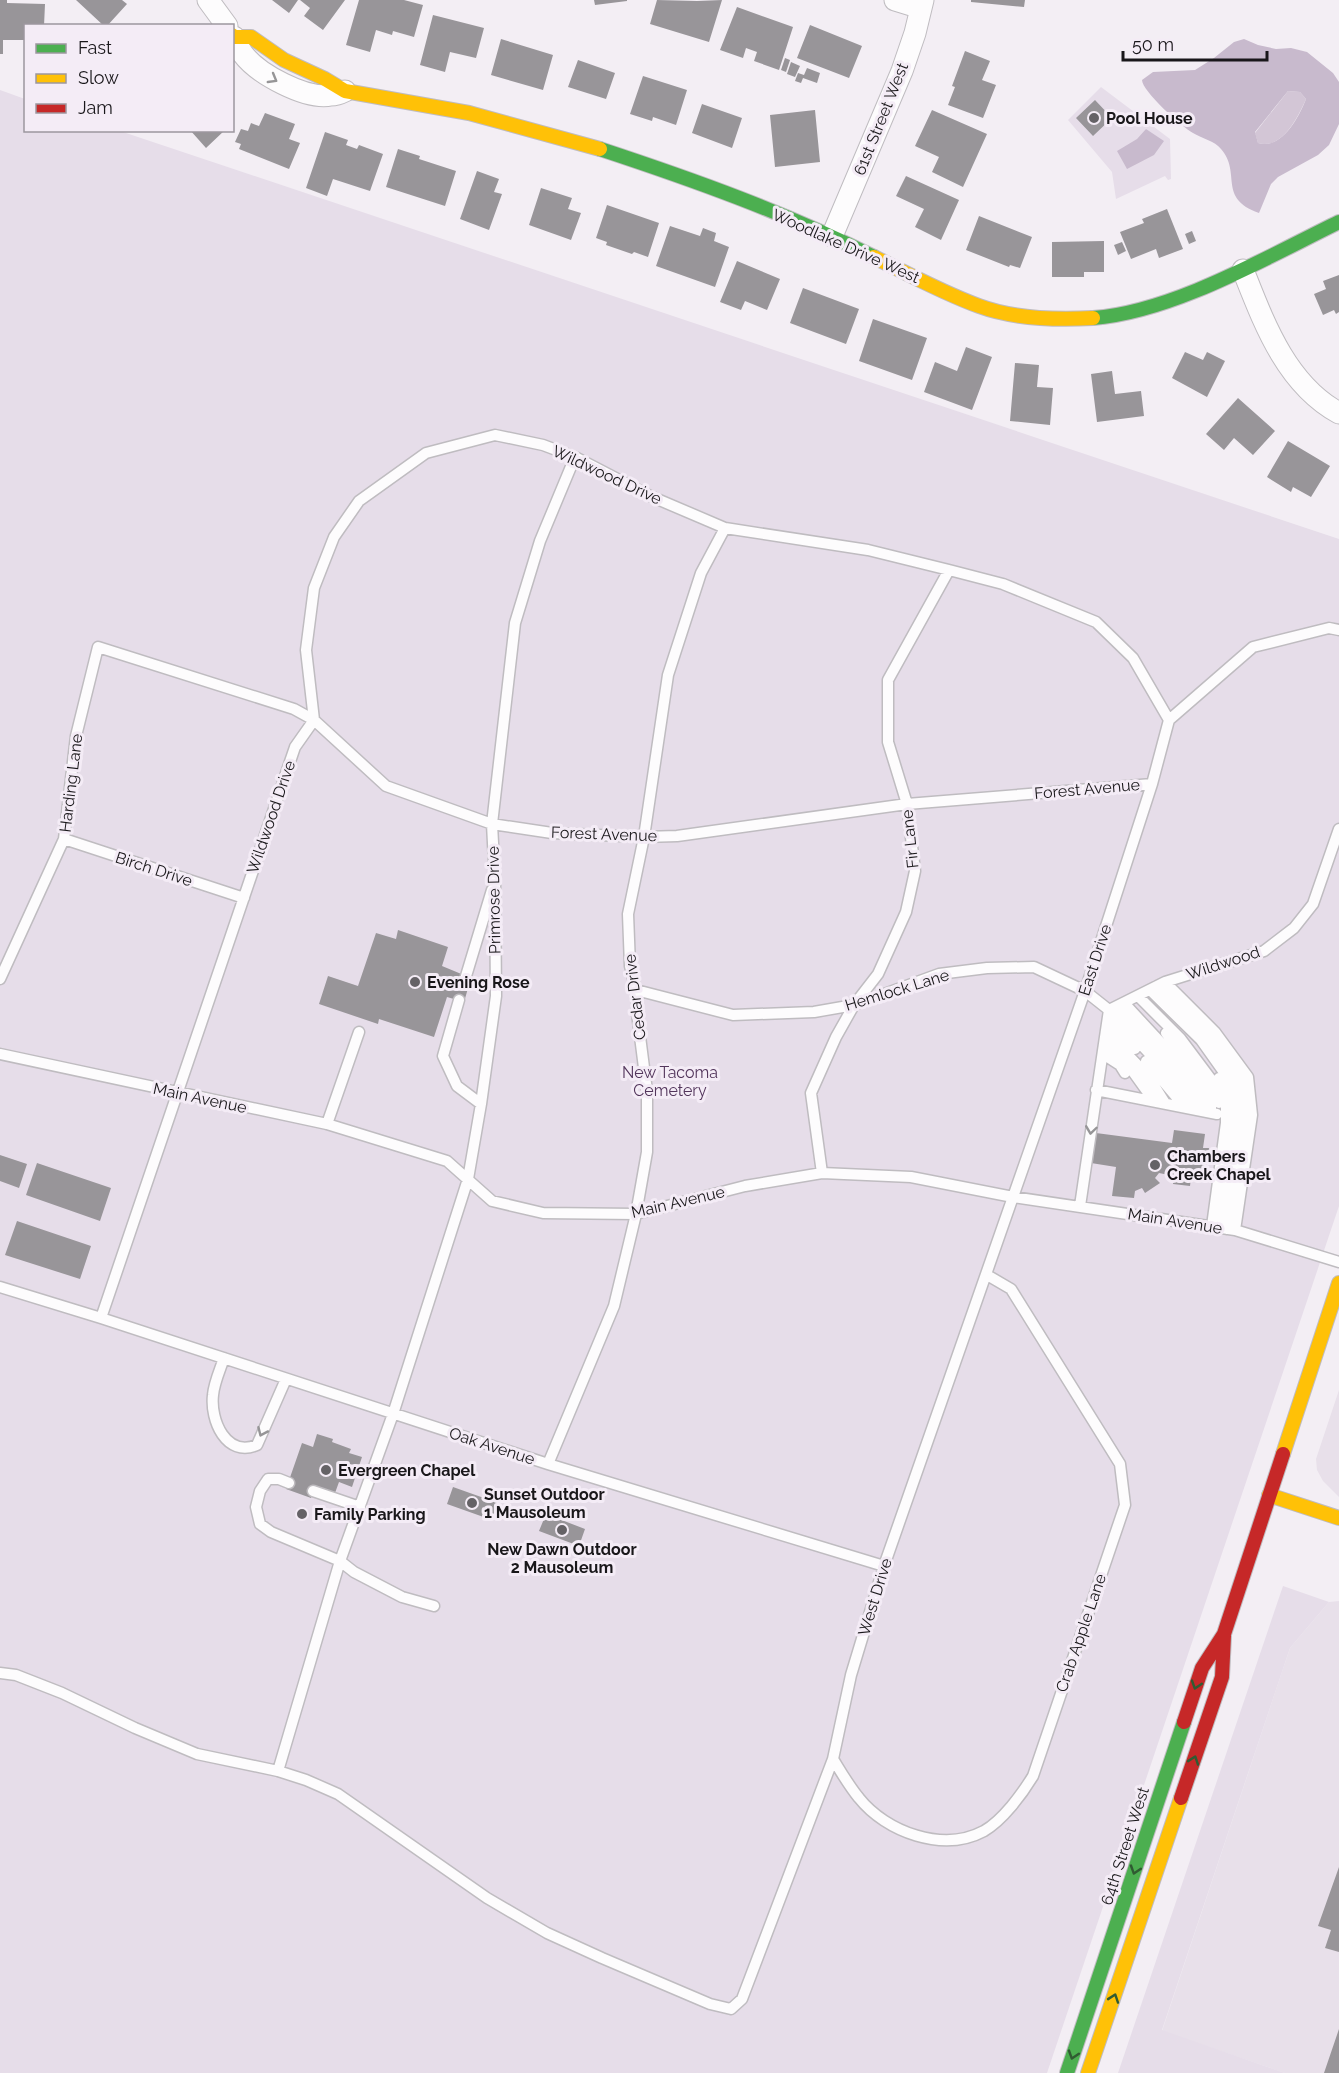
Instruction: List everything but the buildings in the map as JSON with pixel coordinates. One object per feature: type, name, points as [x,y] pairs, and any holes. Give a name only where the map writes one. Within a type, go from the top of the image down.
[{"type":"street","name":"Woodlake Drive West","points":[[208,0],[225,24]]},
{"type":"street","points":[[895,0],[922,4]]},
{"type":"street","name":"61st Street West","points":[[832,236],[902,70],[922,4]]},
{"type":"street","name":"Woodlake Drive West","points":[[234,38],[250,62],[267,76],[288,87],[330,96],[345,91],[469,113],[587,145],[722,191],[832,236],[954,296],[981,307],[1016,315],[1040,318],[1105,317],[1140,310],[1243,270],[1339,222]]},
{"type":"street","points":[[1243,270],[1275,345],[1291,370],[1313,393],[1339,413]]},
{"type":"street","name":"64th Street West","points":[[1067,2073],[1202,1668],[1224,1634],[1339,1283]]},
{"type":"street","points":[[1269,1495],[1339,1518]]},
{"type":"street","name":"64th Street West","points":[[1088,2073],[1222,1677],[1224,1634]]},
{"type":"lane","name":"Wildwood Drive","points":[[102,1318],[295,747],[315,720],[306,650],[314,588],[334,537],[359,501],[426,453],[495,435],[543,445],[575,457],[650,496],[725,528],[868,550],[1003,584],[1096,622],[1133,658],[1169,720]]},
{"type":"lane","name":"Primrose Drive","points":[[278,1771],[340,1561],[393,1414],[468,1179],[496,996],[492,824],[515,623],[540,541],[575,457]]},
{"type":"lane","name":"Cedar Drive","points":[[548,1464],[614,1306],[636,1214],[647,1152],[648,1129],[647,1092],[636,990],[630,966],[628,914],[644,837],[668,675],[701,573],[725,528]]},
{"type":"lane","name":"Fir Lane","points":[[822,1173],[811,1093],[836,1037],[854,1005],[878,974],[906,912],[915,871],[907,804],[888,742],[888,680],[949,570]]},
{"type":"lane","points":[[1169,720],[1253,647],[1329,628],[1339,630]]},
{"type":"lane","name":"Forest Avenue","points":[[98,647],[294,709],[315,720],[386,786],[492,824],[552,832],[644,837],[677,836],[907,804],[1152,784]]},
{"type":"lane","name":"Harding Lane","points":[[0,979],[64,839],[76,736],[98,647]]},
{"type":"lane","name":"East Drive","points":[[1013,1197],[1152,784],[1169,720]]},
{"type":"lane","name":"Wildwood","points":[[1137,996],[1264,951],[1294,928],[1313,904],[1339,829]]},
{"type":"lane","name":"Birch Drive","points":[[64,839],[244,898]]},
{"type":"lane","points":[[466,976],[495,881]]},
{"type":"lane","name":"Hemlock Lane","points":[[636,990],[733,1015],[814,1012],[854,1005],[939,974],[987,968],[1034,968],[1084,991]]},
{"type":"lane","points":[[1084,991],[1137,996],[1215,1032],[1248,1077],[1252,1115],[1223,1228]]},
{"type":"lane","points":[[1080,1206],[1105,1038],[1137,996]]},
{"type":"lane","points":[[1137,996],[1186,1097],[1203,1112]]},
{"type":"lane","points":[[1137,996],[1175,1058],[1202,1094],[1223,1228]]},
{"type":"lane","points":[[1137,996],[1180,1038],[1219,1090],[1203,1112]]},
{"type":"lane","points":[[1137,996],[1201,1040],[1233,1084],[1236,1120],[1223,1228]]},
{"type":"lane","points":[[459,1000],[442,1056],[457,1086],[481,1104]]},
{"type":"lane","points":[[327,1124],[359,1032]]},
{"type":"lane","points":[[1105,1038],[1120,1065],[1155,1101]]},
{"type":"lane","points":[[1105,1038],[1148,1076],[1155,1101]]},
{"type":"lane","points":[[1105,1038],[1140,1053],[1178,1099],[1203,1112]]},
{"type":"lane","name":"Main Avenue","points":[[0,1053],[327,1124],[447,1161],[492,1201],[543,1213],[636,1214],[745,1186],[822,1173],[911,1177],[1013,1197],[1223,1228],[1339,1262]]},
{"type":"lane","points":[[1096,1090],[1203,1112]]},
{"type":"lane","name":"West Drive","points":[[278,1771],[338,1794],[488,1898],[547,1932],[710,2004],[731,2009],[742,1999],[833,1759],[851,1675],[884,1566],[1013,1197]]},
{"type":"lane","name":"Crab Apple Lane","points":[[833,1759],[860,1799],[890,1825],[941,1841],[965,1838],[985,1830],[1021,1797],[1033,1776],[1125,1505],[1120,1464],[1011,1288],[987,1275]]},
{"type":"lane","name":"Oak Avenue","points":[[0,1287],[102,1318],[548,1464],[884,1566]]},
{"type":"lane","points":[[224,1358],[213,1395],[213,1413],[218,1428],[227,1440],[236,1446],[248,1449],[256,1445],[286,1379]]},
{"type":"lane","points":[[289,1483],[279,1479],[268,1479],[260,1491],[256,1507],[260,1524],[271,1532],[340,1561],[354,1572],[402,1597],[434,1606]]},
{"type":"lane","points":[[313,1491],[360,1507]]},
{"type":"lane","points":[[0,1673],[16,1675],[62,1693],[135,1728],[197,1754],[278,1771]]},
{"type":"shaded area","points":[[1244,39],[1276,49],[1291,48],[1307,52],[1333,73],[1339,82],[1339,124],[1329,145],[1318,155],[1278,177],[1271,184],[1259,213],[1238,200],[1234,192],[1227,158],[1221,149],[1196,135],[1172,116],[1148,92],[1142,80],[1153,72],[1195,70],[1234,42]],"holes":[[[1288,91],[1300,92],[1306,99],[1294,123],[1275,142],[1258,143],[1255,132]]]},
{"type":"shaded area","points":[[1288,91],[1300,92],[1306,99],[1294,123],[1282,137],[1274,142],[1258,143],[1255,133]]},
{"type":"shaded area","points":[[1146,129],[1164,141],[1154,155],[1127,169],[1117,151],[1137,139]]},
{"type":"shaded area","points":[[1339,1390],[1339,1497],[1323,1481],[1317,1470],[1316,1459]]},
{"type":"shaded area","points":[[1339,1601],[1339,2073],[1285,2073],[1162,2031],[1290,1648],[1329,1602]]},
{"type":"green space","points":[[1101,87],[1170,139],[1171,179],[1168,180],[1165,176],[1116,199],[1112,172],[1068,120]]},
{"type":"green space","name":"New Tacoma Cemetery","points":[[0,90],[24,99],[24,132],[123,132],[1339,539],[1339,1206],[1047,2073],[0,2073]]},
{"type":"green space","points":[[1283,1586],[1329,1602],[1290,1648],[1162,2030],[1285,2073],[1118,2073]]},
{"type":"traffic: fast","points":[[600,149],[739,198],[874,257]]},
{"type":"traffic: fast","points":[[1093,318],[1124,314],[1187,294],[1251,266],[1339,222]]},
{"type":"traffic: fast","points":[[1067,2073],[1184,1722]]},
{"type":"traffic: slow","points":[[234,37],[251,37],[284,60],[345,91],[469,113],[600,149]]},
{"type":"traffic: slow","points":[[874,257],[952,295],[992,310],[1036,318],[1093,318]]},
{"type":"traffic: slow","points":[[1283,1454],[1339,1283]]},
{"type":"traffic: slow","points":[[1269,1495],[1339,1518]]},
{"type":"traffic: slow","points":[[1088,2073],[1181,1798]]},
{"type":"traffic: jam","points":[[1184,1722],[1202,1668],[1224,1634],[1283,1454]]},
{"type":"traffic: jam","points":[[1181,1798],[1222,1677],[1224,1636]]},
{"type":"place","name":"Pool House","points":[[1094,118]]},
{"type":"place","name":"Evening Rose","points":[[415,982]]},
{"type":"place","name":"Chambers Creek Chapel","points":[[1155,1165]]},
{"type":"place","name":"Evergreen Chapel","points":[[326,1470]]},
{"type":"place","name":"Sunset Outdoor 1 Mausoleum","points":[[472,1503]]},
{"type":"place","name":"Family Parking","points":[[302,1514]]},
{"type":"place","name":"New Dawn Outdoor 2 Mausoleum","points":[[562,1530]]}]
